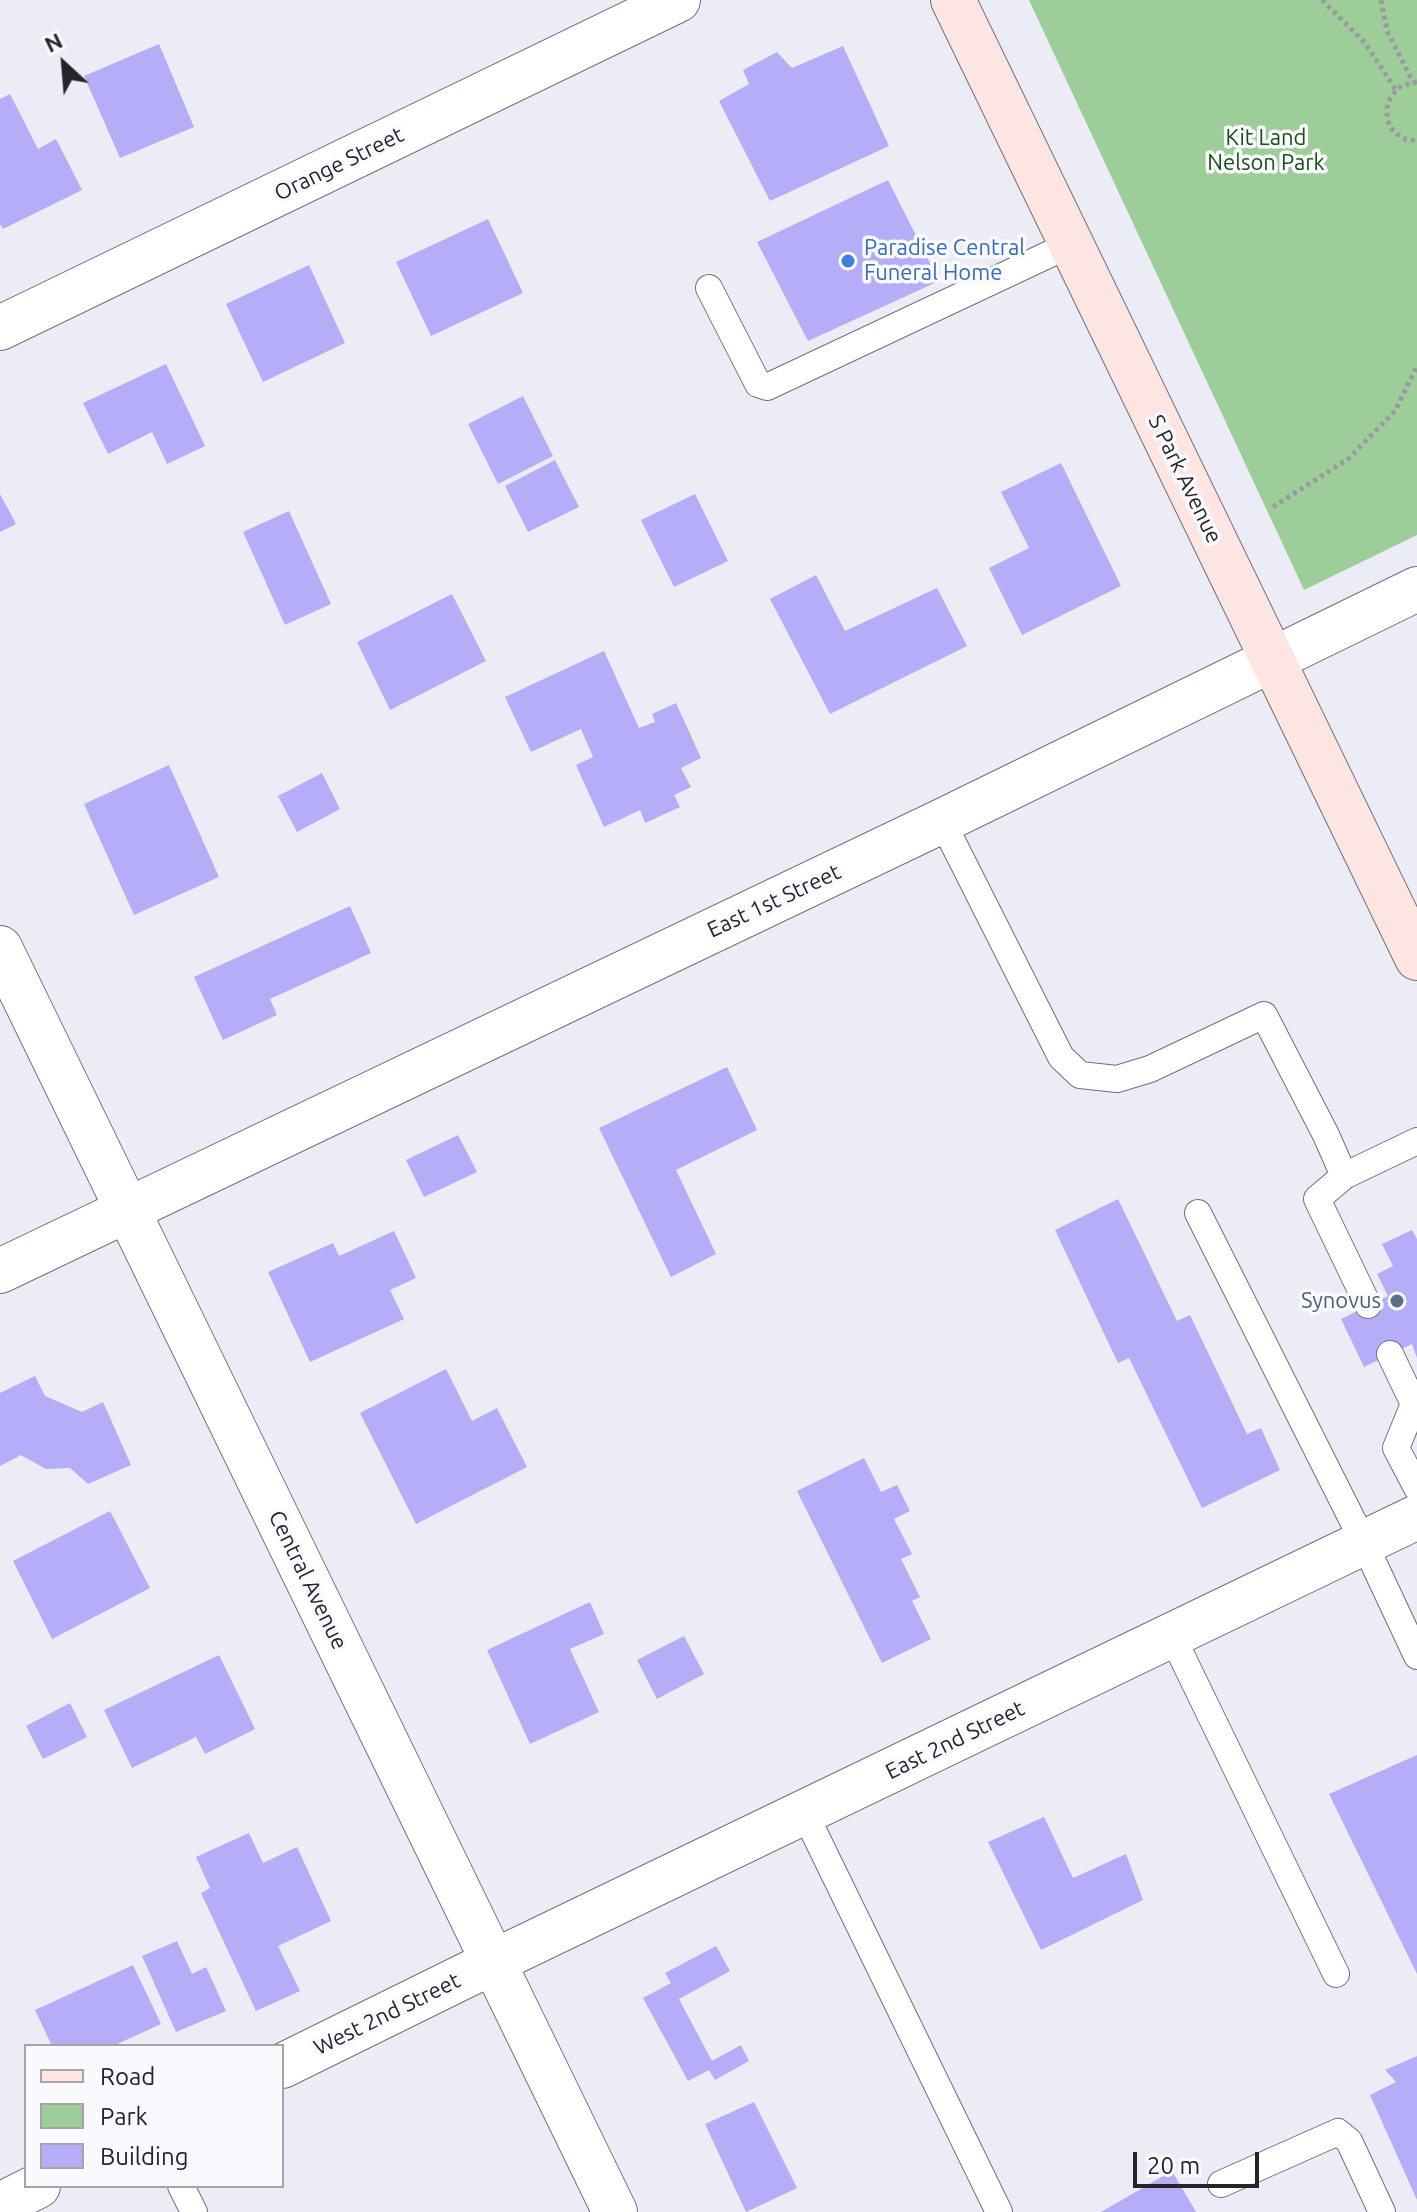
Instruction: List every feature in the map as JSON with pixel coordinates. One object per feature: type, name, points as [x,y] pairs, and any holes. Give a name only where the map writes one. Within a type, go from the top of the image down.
[{"type":"main road","name":"S Park Avenue","points":[[953,0],[1417,958]]},
{"type":"street","name":"Orange Street","points":[[0,328],[678,0]]},
{"type":"street","name":"East 1st Street","points":[[0,1271],[942,821],[1417,589]]},
{"type":"street","name":"Central Avenue","points":[[0,948],[615,2212]]},
{"type":"street","name":"East 2nd Street","points":[[493,1962],[1417,1517]]},
{"type":"street","name":"West 2nd Street","points":[[284,2065],[493,1962]]},
{"type":"street","points":[[0,2205],[34,2188]]},
{"type":"lane","points":[[709,288],[758,384],[767,387],[1071,244]]},
{"type":"lane","points":[[942,821],[1061,1057],[1080,1075],[1117,1079],[1150,1069],[1264,1015],[1344,1176]]},
{"type":"lane","points":[[1368,1305],[1317,1199],[1344,1176],[1417,1141]]},
{"type":"lane","points":[[1198,1213],[1364,1543],[1417,1656]]},
{"type":"lane","points":[[1390,1354],[1414,1404],[1396,1448],[1417,1488]]},
{"type":"lane","points":[[1172,1636],[1336,1974]]},
{"type":"lane","points":[[804,1812],[999,2212]]},
{"type":"lane","points":[[1221,2184],[1338,2132],[1349,2141],[1382,2212]]},
{"type":"lane","points":[[182,2188],[194,2212]]},
{"type":"path","points":[[1322,0],[1365,43],[1396,90]]},
{"type":"path","points":[[1381,0],[1387,31],[1415,82],[1396,90],[1390,99],[1387,108],[1390,127],[1405,139],[1417,141]]},
{"type":"path","points":[[1273,507],[1348,459],[1395,411],[1417,366]]},
{"type":"green space","name":"Kit Land Nelson Park","points":[[1029,0],[1417,0],[1417,535],[1304,590]]},
{"type":"building","points":[[159,44],[194,127],[120,158],[84,76]]},
{"type":"building","points":[[843,46],[889,146],[770,201],[719,101],[749,84],[743,70],[777,52],[792,68]]},
{"type":"building","points":[[10,94],[38,149],[56,139],[82,190],[3,229],[0,224],[0,99]]},
{"type":"building","name":"Paradise Central Funeral Home","points":[[888,180],[939,281],[808,341],[757,242]]},
{"type":"building","points":[[488,219],[523,293],[431,336],[396,262]]},
{"type":"building","points":[[309,265],[345,343],[263,382],[226,304]]},
{"type":"building","points":[[166,364],[205,446],[167,464],[152,432],[108,454],[83,403]]},
{"type":"building","points":[[523,396],[553,456],[498,484],[468,424]]},
{"type":"building","points":[[555,460],[579,507],[528,532],[505,486]]},
{"type":"building","points":[[1061,463],[1121,586],[1022,635],[989,568],[1029,548],[1001,492]]},
{"type":"building","points":[[0,494],[16,524],[0,532]]},
{"type":"building","points":[[695,494],[728,561],[674,587],[641,520]]},
{"type":"building","points":[[289,511],[331,604],[285,625],[243,532]]},
{"type":"building","points":[[816,575],[845,631],[937,588],[967,646],[830,714],[770,599]]},
{"type":"building","points":[[452,594],[486,661],[390,710],[357,642]]},
{"type":"building","points":[[604,651],[639,728],[655,722],[652,714],[676,703],[701,758],[681,768],[691,787],[674,795],[680,807],[645,823],[640,810],[604,827],[576,765],[593,757],[581,729],[531,752],[505,697]]},
{"type":"building","points":[[169,765],[219,877],[134,915],[84,804]]},
{"type":"building","points":[[322,773],[340,809],[297,832],[278,796]]},
{"type":"building","points":[[350,906],[371,953],[270,999],[277,1015],[223,1040],[194,977]]},
{"type":"building","points":[[727,1067],[757,1130],[676,1170],[716,1254],[671,1277],[599,1128]]},
{"type":"building","points":[[458,1135],[477,1172],[424,1197],[406,1160]]},
{"type":"building","points":[[1118,1199],[1177,1321],[1190,1315],[1247,1434],[1261,1428],[1280,1470],[1202,1508],[1129,1358],[1118,1363],[1055,1230]]},
{"type":"building","name":"Synovus","points":[[1412,1230],[1417,1239],[1417,1358],[1412,1344],[1364,1367],[1341,1319],[1388,1296],[1377,1274],[1393,1266],[1382,1244]]},
{"type":"building","points":[[394,1231],[416,1278],[390,1290],[404,1319],[310,1362],[268,1272],[333,1243],[339,1256]]},
{"type":"building","points":[[446,1369],[472,1421],[497,1408],[527,1467],[416,1524],[360,1413]]},
{"type":"building","points":[[35,1376],[45,1396],[82,1412],[103,1402],[131,1465],[88,1484],[70,1468],[46,1469],[21,1455],[0,1466],[0,1393]]},
{"type":"building","points":[[864,1458],[881,1492],[897,1485],[910,1511],[894,1519],[912,1554],[901,1559],[920,1597],[912,1601],[931,1639],[882,1663],[797,1491]]},
{"type":"building","points":[[110,1511],[150,1588],[52,1639],[13,1561]]},
{"type":"building","points":[[590,1602],[604,1634],[570,1649],[599,1712],[530,1744],[487,1650]]},
{"type":"building","points":[[684,1636],[704,1674],[657,1699],[637,1660]]},
{"type":"building","points":[[219,1655],[255,1729],[205,1754],[196,1737],[132,1768],[104,1710]]},
{"type":"building","points":[[70,1703],[87,1737],[43,1759],[26,1726]]},
{"type":"building","points":[[1417,1755],[1417,1974],[1329,1794]]},
{"type":"building","points":[[1044,1817],[1073,1878],[1126,1854],[1143,1900],[1041,1950],[988,1842]]},
{"type":"building","points":[[249,1833],[263,1863],[297,1847],[331,1921],[278,1946],[300,1991],[256,2011],[201,1893],[210,1888],[196,1857]]},
{"type":"building","points":[[177,1941],[192,1974],[206,1967],[226,2011],[176,2032],[142,1956]]},
{"type":"building","points":[[716,1946],[730,1971],[679,1999],[712,2061],[741,2045],[749,2061],[715,2080],[709,2070],[688,2081],[643,1998],[671,1983],[665,1973]]},
{"type":"building","points":[[133,1965],[161,2024],[117,2044],[51,2044],[35,2010]]},
{"type":"building","points":[[1417,2056],[1417,2200],[1370,2095],[1396,2082],[1385,2070]]},
{"type":"building","points":[[754,2102],[797,2188],[746,2212],[705,2124]]},
{"type":"building","points":[[1172,2171],[1196,2212],[1101,2212]]},
{"type":"place","name":"Paradise Central Funeral Home","points":[[848,261]]},
{"type":"place","name":"Synovus","points":[[1397,1301]]}]
